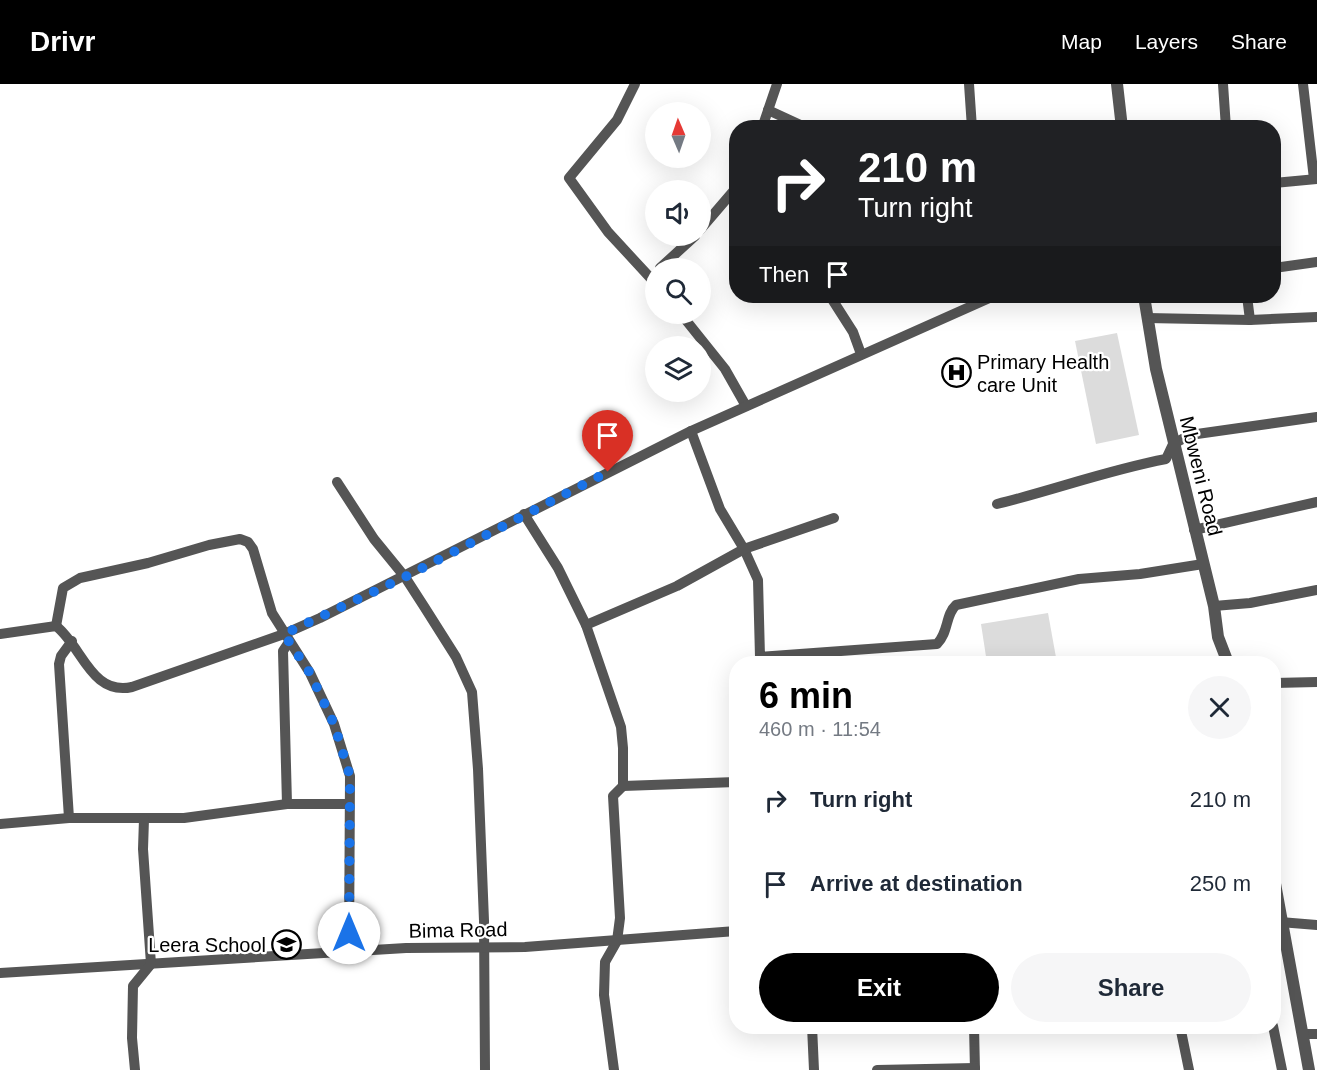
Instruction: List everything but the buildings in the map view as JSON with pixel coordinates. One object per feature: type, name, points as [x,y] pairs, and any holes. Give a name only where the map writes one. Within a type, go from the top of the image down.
[{"type":"street","points":[[634,84],[617,120],[569,178],[608,232],[645,269]]},
{"type":"street","points":[[765,120],[777,84]]},
{"type":"street","points":[[969,84],[971,120]]},
{"type":"street","points":[[1117,84],[1121,120]]},
{"type":"street","points":[[1225,120],[1223,85],[1235,84]]},
{"type":"street","points":[[1281,182],[1316,179],[1303,84]]},
{"type":"street","points":[[768,110],[790,120]]},
{"type":"street","points":[[711,217],[729,196]]},
{"type":"street","points":[[671,258],[684,246]]},
{"type":"street","points":[[1281,267],[1317,262]]},
{"type":"street","points":[[834,303],[853,332],[861,354]]},
{"type":"street","points":[[56,626],[72,642],[100,681],[109,688],[123,689],[286,638],[524,514],[691,431],[978,303]]},
{"type":"street","name":"Mbweni Road","points":[[1145,303],[1173,444],[1214,606],[1218,637],[1225,656]]},
{"type":"street","points":[[1248,303],[1250,320]]},
{"type":"street","points":[[1147,318],[1250,320],[1317,317]]},
{"type":"street","points":[[689,324],[725,369],[746,406]]},
{"type":"street","points":[[997,504],[1049,492],[1135,465],[1166,459],[1173,444],[1190,435],[1317,417]]},
{"type":"street","points":[[691,431],[720,510],[744,549],[760,591],[758,622],[760,656]]},
{"type":"street","points":[[337,482],[374,539],[405,577],[456,657],[472,692],[478,769],[485,1070]]},
{"type":"street","points":[[1194,530],[1317,502]]},
{"type":"street","points":[[524,514],[558,568],[586,625],[621,727],[622,786],[613,796],[620,918],[616,941],[605,962],[604,995],[614,1070]]},
{"type":"street","points":[[586,625],[677,586],[744,549],[834,518]]},
{"type":"street","points":[[56,626],[63,588],[74,580],[240,539],[248,542],[253,549],[272,613],[310,673],[334,724],[350,776],[349,952]]},
{"type":"street","points":[[804,656],[937,644],[945,636],[951,610],[956,605],[1079,579],[1140,574],[1203,564]]},
{"type":"street","points":[[1214,606],[1250,603],[1317,590]]},
{"type":"street","points":[[0,634],[56,626]]},
{"type":"street","points":[[286,638],[283,651],[287,804]]},
{"type":"street","points":[[69,818],[59,664],[72,642]]},
{"type":"street","points":[[1281,683],[1317,682]]},
{"type":"street","points":[[622,786],[729,782]]},
{"type":"street","points":[[0,824],[69,818],[184,818],[287,804],[349,804]]},
{"type":"street","points":[[135,1070],[132,1038],[133,986],[151,964],[143,849],[144,819]]},
{"type":"street","points":[[1309,1070],[1281,922],[1317,925]]},
{"type":"street","name":"Bima Road","points":[[0,974],[349,952],[616,941],[729,932]]},
{"type":"street","points":[[812,1034],[814,1070]]},
{"type":"street","points":[[877,1070],[975,1069],[974,1034]]},
{"type":"street","points":[[1182,1034],[1189,1070]]},
{"type":"street","points":[[1275,1034],[1282,1070]]},
{"type":"street","points":[[1302,1034],[1317,1034]]},
{"type":"shaded area","points":[[1117,333],[1139,435],[1096,444],[1075,341]]},
{"type":"shaded area","points":[[1048,613],[1056,656],[986,656],[981,624]]},
{"type":"place","name":"Primary Health care Unit","points":[[956,373]]},
{"type":"place","name":"Leera School","points":[[287,945]]},
{"type":"route","points":[[349,933],[350,776],[334,724],[310,673],[284,634],[405,577],[608,472]]}]
